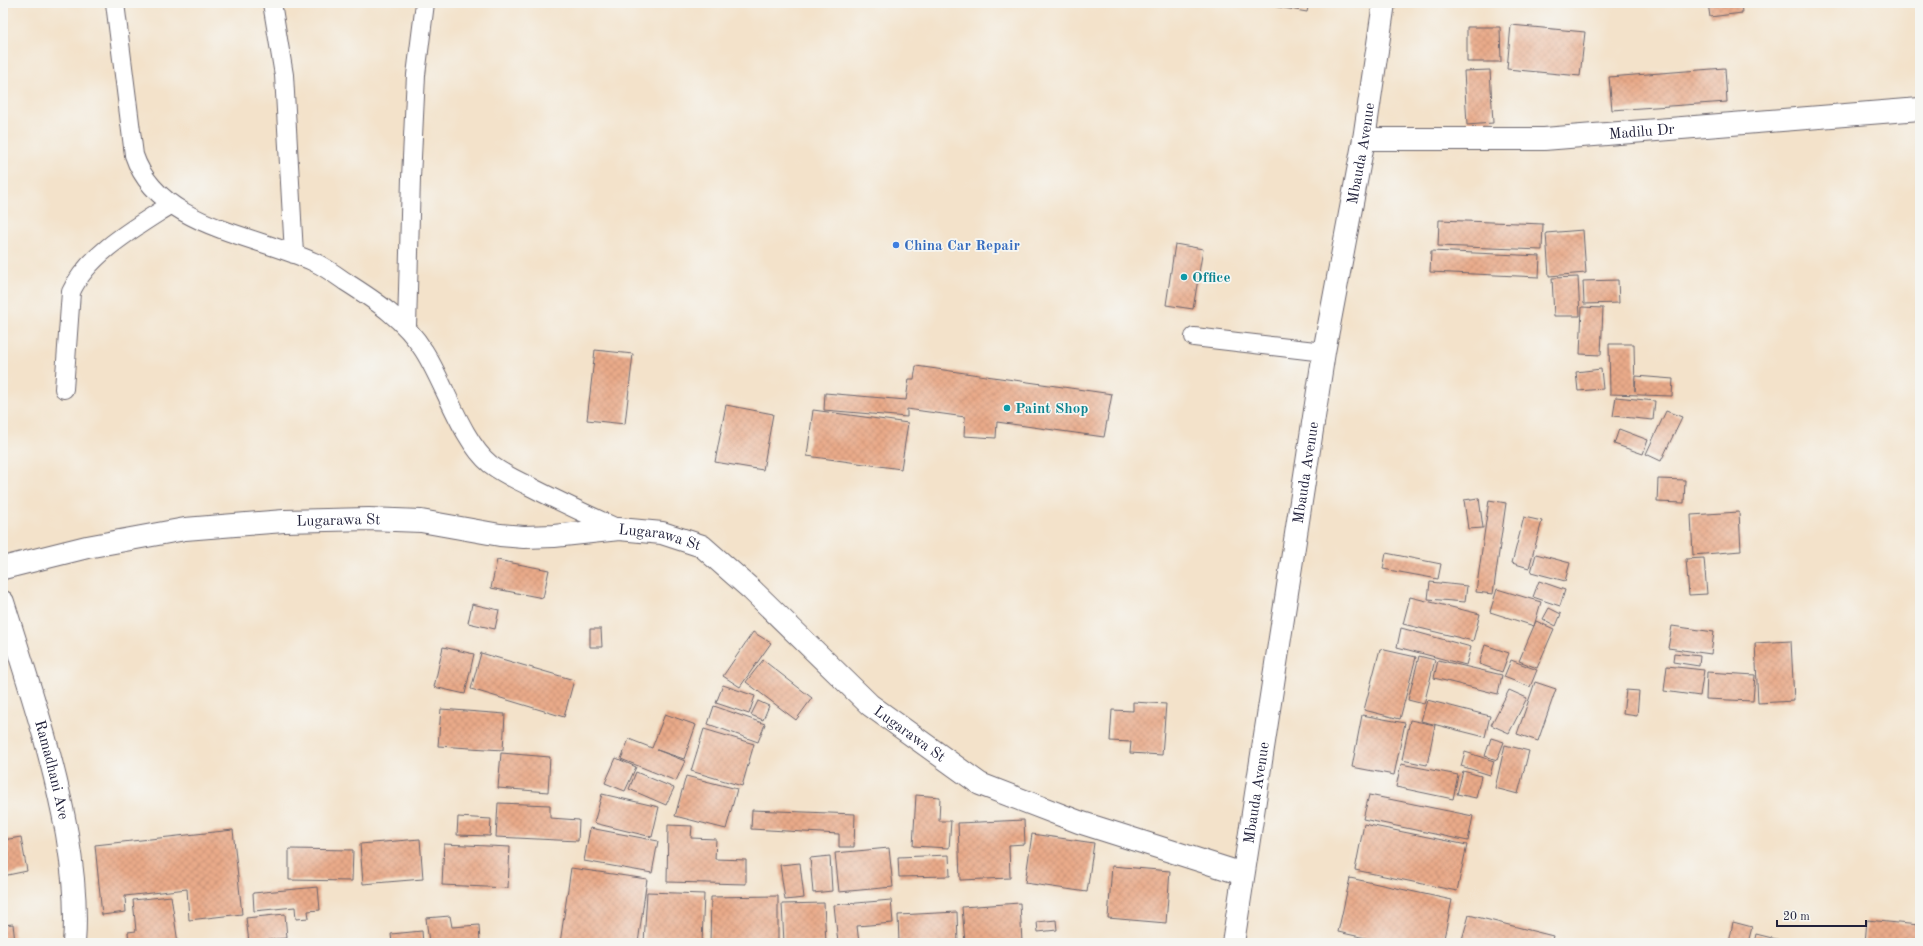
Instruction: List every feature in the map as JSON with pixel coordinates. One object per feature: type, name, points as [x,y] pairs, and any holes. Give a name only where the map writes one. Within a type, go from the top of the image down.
[{"type":"street","name":"Mbauda Avenue","points":[[1233,943],[1324,352],[1364,139],[1384,3]]},
{"type":"street","name":"Madilu Dr","points":[[1364,139],[1544,139],[1920,109]]},
{"type":"street","name":"Lugarawa St","points":[[3,568],[87,547],[185,529],[284,521],[369,518],[421,521],[500,535],[524,537],[582,534],[618,529],[662,533],[702,546],[752,590],[870,705],[980,784],[1079,822],[1243,874]]},
{"type":"street","name":"Ramadhani Ave","points":[[3,602],[40,718],[59,790],[71,860],[76,921],[74,943]]},
{"type":"lane","points":[[115,3],[134,155],[138,169],[170,205],[203,222],[315,262],[380,305],[407,327],[425,352],[460,421],[475,445],[490,463],[553,498],[618,529]]},
{"type":"lane","points":[[272,3],[284,75],[294,254]]},
{"type":"lane","points":[[407,327],[415,91],[425,3]]},
{"type":"lane","points":[[64,389],[71,292],[77,280],[92,262],[131,231],[170,205]]},
{"type":"lane","points":[[1194,337],[1324,352]]},
{"type":"building","points":[[1255,3],[1309,3],[1307,12]]},
{"type":"building","points":[[1708,3],[1741,3],[1742,13],[1710,17]]},
{"type":"building","points":[[1511,25],[1585,32],[1580,76],[1507,69]]},
{"type":"building","points":[[1467,27],[1500,27],[1501,62],[1467,62]]},
{"type":"building","points":[[1725,68],[1727,102],[1612,110],[1609,77]]},
{"type":"building","points":[[1490,70],[1493,123],[1467,125],[1464,71]]},
{"type":"building","points":[[1439,220],[1543,224],[1542,250],[1438,246]]},
{"type":"building","points":[[1583,230],[1586,273],[1549,276],[1546,233]]},
{"type":"building","name":"Office","points":[[1175,244],[1203,249],[1193,309],[1166,305]]},
{"type":"building","points":[[1431,251],[1540,256],[1539,277],[1430,272]]},
{"type":"building","points":[[1578,277],[1580,316],[1554,316],[1552,278]]},
{"type":"building","points":[[1618,280],[1619,303],[1584,304],[1583,281]]},
{"type":"building","points":[[1582,307],[1603,308],[1601,355],[1580,354]]},
{"type":"building","points":[[1609,344],[1634,344],[1635,391],[1636,376],[1673,379],[1672,396],[1610,394]]},
{"type":"building","points":[[595,350],[633,354],[625,424],[587,420]]},
{"type":"building","points":[[916,366],[1112,394],[1104,437],[997,422],[996,438],[964,436],[965,417],[907,409],[907,417],[824,410],[825,393],[906,400],[909,379],[914,379]]},
{"type":"building","points":[[1601,369],[1603,389],[1578,391],[1576,372]]},
{"type":"building","points":[[1616,397],[1655,401],[1653,420],[1613,416]]},
{"type":"building","points":[[726,405],[773,414],[763,470],[715,462]]},
{"type":"building","points":[[813,410],[908,423],[901,469],[807,456]]},
{"type":"building","points":[[1666,411],[1682,417],[1661,461],[1646,454]]},
{"type":"building","points":[[1619,429],[1648,440],[1643,454],[1614,444]]},
{"type":"building","points":[[1658,479],[1685,480],[1684,503],[1657,502]]},
{"type":"building","points":[[1479,498],[1483,528],[1468,529],[1464,500]]},
{"type":"building","points":[[1489,500],[1506,503],[1493,594],[1476,592]]},
{"type":"building","points":[[1739,512],[1741,551],[1693,555],[1691,515]]},
{"type":"building","points":[[1524,517],[1542,521],[1529,568],[1512,563]]},
{"type":"building","points":[[1386,553],[1441,564],[1438,579],[1383,569]]},
{"type":"building","points":[[1536,554],[1570,563],[1565,581],[1531,572]]},
{"type":"building","points":[[1704,558],[1707,594],[1689,595],[1686,559]]},
{"type":"building","points":[[497,560],[549,570],[543,598],[491,588]]},
{"type":"building","points":[[1539,581],[1565,590],[1560,606],[1533,597]]},
{"type":"building","points":[[1430,582],[1467,586],[1465,602],[1428,599]]},
{"type":"building","points":[[1497,589],[1541,602],[1534,626],[1490,612]]},
{"type":"building","points":[[1410,597],[1480,614],[1473,641],[1403,624]]},
{"type":"building","points":[[472,604],[499,610],[495,629],[468,623]]},
{"type":"building","points":[[1549,608],[1561,614],[1556,626],[1543,619]]},
{"type":"building","points":[[1536,621],[1554,629],[1537,668],[1519,661]]},
{"type":"building","points":[[1672,626],[1714,632],[1711,654],[1668,648]]},
{"type":"building","points":[[1401,628],[1471,647],[1466,665],[1397,647]]},
{"type":"building","points":[[590,629],[601,629],[602,647],[590,647]]},
{"type":"building","points":[[753,632],[771,643],[740,687],[723,676]]},
{"type":"building","points":[[1791,641],[1794,701],[1758,703],[1755,643]]},
{"type":"building","points":[[1485,645],[1509,653],[1502,672],[1479,664]]},
{"type":"building","points":[[443,647],[474,654],[465,694],[434,687]]},
{"type":"building","points":[[1380,649],[1416,657],[1400,719],[1364,710]]},
{"type":"building","points":[[481,653],[574,680],[564,717],[471,689]]},
{"type":"building","points":[[1674,653],[1700,656],[1699,666],[1673,662]]},
{"type":"building","points":[[1419,656],[1435,660],[1424,704],[1408,700]]},
{"type":"building","points":[[763,660],[812,698],[796,720],[746,682]]},
{"type":"building","points":[[1438,660],[1502,675],[1498,694],[1434,678]]},
{"type":"building","points":[[1511,660],[1537,670],[1530,687],[1504,677]]},
{"type":"building","points":[[1667,666],[1704,670],[1700,696],[1664,691]]},
{"type":"building","points":[[1707,672],[1755,675],[1753,701],[1706,699]]},
{"type":"building","points":[[1535,682],[1556,689],[1538,741],[1517,734]]},
{"type":"building","points":[[723,685],[755,696],[749,714],[716,703]]},
{"type":"building","points":[[1509,690],[1527,698],[1509,733],[1491,725]]},
{"type":"building","points":[[1626,690],[1639,691],[1637,716],[1623,714]]},
{"type":"building","points":[[1427,700],[1490,716],[1485,737],[1421,721]]},
{"type":"building","points":[[758,701],[769,706],[763,720],[751,715]]},
{"type":"building","points":[[1133,702],[1166,704],[1162,755],[1130,753],[1131,742],[1110,741],[1112,710],[1133,711]]},
{"type":"building","points":[[714,706],[765,724],[758,742],[708,724]]},
{"type":"building","points":[[441,709],[505,714],[503,750],[438,746]]},
{"type":"building","points":[[665,714],[696,725],[684,759],[657,750],[685,761],[676,781],[621,759],[629,739],[652,748]]},
{"type":"building","points":[[1362,715],[1405,723],[1394,775],[1352,767]]},
{"type":"building","points":[[1410,720],[1435,725],[1427,765],[1402,760]]},
{"type":"building","points":[[704,729],[754,744],[742,786],[691,771]]},
{"type":"building","points":[[1491,738],[1504,742],[1497,760],[1485,756]]},
{"type":"building","points":[[1505,745],[1529,751],[1518,794],[1495,788]]},
{"type":"building","points":[[1465,752],[1494,761],[1490,775],[1461,766]]},
{"type":"building","points":[[501,753],[550,757],[548,792],[498,788]]},
{"type":"building","points":[[616,758],[636,767],[625,791],[605,783]]},
{"type":"building","points":[[1401,764],[1458,775],[1453,799],[1396,787]]},
{"type":"building","points":[[1463,771],[1481,776],[1476,798],[1457,794]]},
{"type":"building","points":[[636,772],[674,788],[666,805],[629,789]]},
{"type":"building","points":[[686,776],[737,789],[726,829],[675,816]]},
{"type":"building","points":[[602,794],[659,807],[652,837],[594,823]]},
{"type":"building","points":[[916,795],[940,797],[939,821],[951,821],[949,848],[913,846]]},
{"type":"building","points":[[1369,795],[1473,816],[1468,841],[1363,819]]},
{"type":"building","points":[[498,803],[550,805],[550,818],[579,820],[578,841],[496,837]]},
{"type":"building","points":[[752,810],[855,814],[854,847],[839,847],[839,834],[751,829]]},
{"type":"building","points":[[458,817],[491,819],[490,836],[457,835]]},
{"type":"building","points":[[1024,820],[1025,844],[1009,845],[1010,878],[960,880],[958,823]]},
{"type":"building","points":[[1364,824],[1467,845],[1457,891],[1355,870]]},
{"type":"building","points":[[668,825],[692,826],[691,838],[716,839],[715,859],[746,860],[746,884],[667,882]]},
{"type":"building","points":[[590,828],[658,841],[652,873],[584,861]]},
{"type":"building","points":[[233,830],[242,914],[189,920],[187,889],[125,896],[126,912],[102,915],[95,845]]},
{"type":"building","points":[[1032,834],[1094,843],[1087,892],[1025,883]]},
{"type":"building","points":[[21,837],[27,871],[3,876],[3,840]]},
{"type":"building","points":[[420,839],[423,879],[363,884],[360,844]]},
{"type":"building","points":[[444,844],[510,847],[508,888],[442,885]]},
{"type":"building","points":[[889,848],[893,887],[839,892],[835,853]]},
{"type":"building","points":[[289,849],[353,850],[352,881],[289,880]]},
{"type":"building","points":[[949,855],[950,876],[899,877],[898,857]]},
{"type":"building","points":[[830,856],[832,891],[813,893],[810,858]]},
{"type":"building","points":[[800,863],[804,898],[785,900],[780,865]]},
{"type":"building","points":[[1112,866],[1170,871],[1166,923],[1108,918]]},
{"type":"building","points":[[571,868],[647,879],[638,943],[560,943]]},
{"type":"building","points":[[1350,878],[1452,900],[1443,943],[1388,943],[1338,932]]},
{"type":"building","points":[[318,887],[320,910],[308,911],[309,918],[296,919],[295,907],[254,911],[253,893]]},
{"type":"building","points":[[647,892],[704,894],[702,943],[644,943]]},
{"type":"building","points":[[171,896],[178,943],[129,943],[128,932],[136,931],[133,900]]},
{"type":"building","points":[[778,896],[778,943],[710,943],[711,897]]},
{"type":"building","points":[[891,900],[893,923],[857,926],[859,943],[838,943],[834,905]]},
{"type":"building","points":[[824,903],[826,943],[784,943],[782,904]]},
{"type":"building","points":[[1020,903],[1022,943],[965,943],[962,907]]},
{"type":"building","points":[[957,912],[958,943],[899,943],[898,915]]},
{"type":"building","points":[[285,914],[287,938],[249,942],[246,918]]},
{"type":"building","points":[[1469,915],[1553,936],[1551,943],[1461,943]]},
{"type":"building","points":[[450,916],[452,927],[479,925],[480,943],[429,943],[426,918]]},
{"type":"building","points":[[1056,920],[1057,930],[1038,932],[1037,922]]},
{"type":"building","points":[[1867,920],[1919,925],[1918,943],[1865,943]]},
{"type":"building","points":[[1733,922],[1752,927],[1748,943],[1729,943]]},
{"type":"building","points":[[13,924],[15,942],[3,943],[3,925]]},
{"type":"building","points":[[422,931],[423,943],[392,943],[391,934]]},
{"type":"building","points":[[1756,934],[1780,940],[1779,943],[1754,943]]},
{"type":"place","name":"China Car Repair","points":[[896,245]]},
{"type":"place","name":"Office","points":[[1184,277]]},
{"type":"place","name":"Paint Shop","points":[[1007,408]]}]
